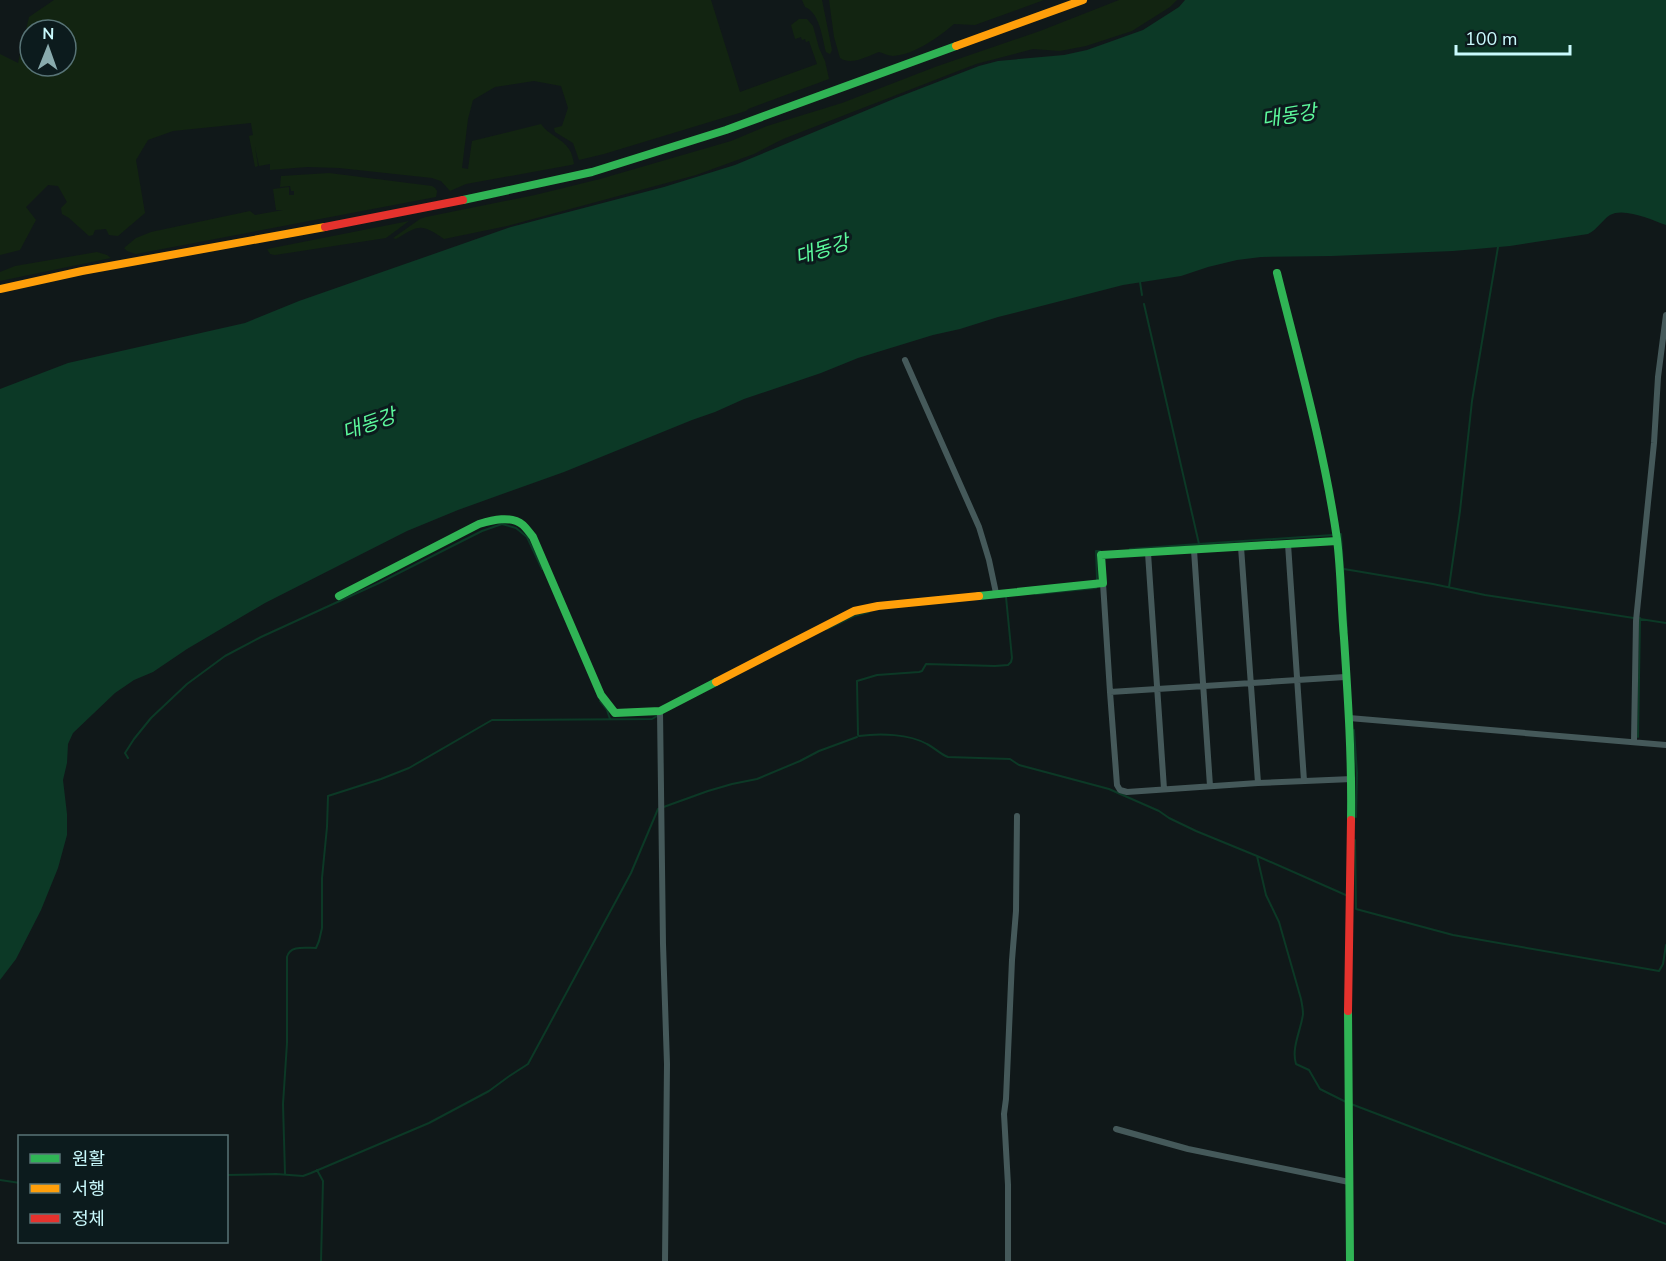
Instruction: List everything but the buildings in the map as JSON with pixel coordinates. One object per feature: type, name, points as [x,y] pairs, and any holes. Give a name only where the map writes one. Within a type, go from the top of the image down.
[{"type":"main road","points":[[0,289],[82,271],[522,189],[592,172],[688,144],[1083,0]]},
{"type":"main road","points":[[1277,273],[1327,483],[1337,541],[1352,779],[1348,1039],[1350,1261]]},
{"type":"main road","points":[[339,596],[479,524],[506,519],[521,523],[533,537],[601,695],[615,713],[660,711],[854,611],[878,606],[1103,583],[1101,555],[1337,541]]},
{"type":"street","points":[[1634,742],[1636,621],[1653,453],[1658,377],[1666,315]]},
{"type":"street","points":[[905,360],[979,527],[996,593]]},
{"type":"street","points":[[1288,544],[1304,781]]},
{"type":"street","points":[[1241,548],[1258,783]]},
{"type":"street","points":[[1194,550],[1210,786]]},
{"type":"street","points":[[1148,553],[1164,789]]},
{"type":"street","points":[[1103,583],[1110,692],[1120,790],[1127,792],[1352,779]]},
{"type":"street","points":[[1110,692],[1346,677]]},
{"type":"street","points":[[660,711],[667,1064],[665,1261]]},
{"type":"street","points":[[1349,718],[1666,745]]},
{"type":"street","points":[[1008,1261],[1008,1188],[1004,1114],[1016,911],[1017,816]]},
{"type":"street","points":[[1116,1129],[1188,1149],[1349,1182]]},
{"type":"shaded area","points":[[54,0],[711,0],[740,92],[817,64],[809,41],[802,40],[801,37],[795,39],[791,25],[799,19],[807,19],[813,26],[829,79],[746,111],[579,160],[573,143],[555,132],[554,128],[562,126],[568,108],[561,86],[534,81],[495,87],[473,100],[468,119],[462,168],[468,169],[472,141],[541,124],[566,145],[571,152],[574,164],[466,184],[450,191],[441,181],[432,178],[339,168],[307,167],[270,170],[270,164],[259,166],[255,147],[258,166],[255,167],[249,136],[253,135],[251,123],[173,131],[148,140],[136,160],[145,213],[118,236],[109,235],[106,229],[95,230],[93,235],[89,236],[62,214],[61,208],[67,202],[58,186],[48,185],[26,207],[36,220],[20,250],[0,255],[0,54],[18,63],[18,78],[78,78],[78,18],[29,18]]},
{"type":"shaded area","points":[[802,0],[822,0],[832,50],[830,54],[826,52],[817,20]]},
{"type":"shaded area","points":[[829,0],[1044,0],[975,25],[954,24],[934,40],[901,55],[893,56],[879,52],[860,60],[849,61],[840,58],[834,37]]},
{"type":"shaded area","points":[[1119,0],[1177,0],[1132,31],[1086,46],[1060,51],[1033,49],[976,64],[783,139],[754,154],[696,175],[507,226],[444,239],[430,230],[420,228],[396,239],[393,238],[426,217],[600,179],[731,141],[767,126],[842,103]]},
{"type":"shaded area","points":[[329,173],[432,186],[437,191],[436,197],[136,254],[124,248],[136,238],[151,232],[250,211],[255,215],[283,210],[276,210],[273,189],[289,187],[289,195],[294,195],[294,191],[291,191],[290,186],[280,187],[281,176]]},
{"type":"shaded area","points":[[409,221],[386,238],[275,255],[270,254],[267,249]]},
{"type":"shaded area","points":[[97,252],[111,258],[0,281],[0,272],[15,266]]},
{"type":"water","name":"대동강","points":[[1185,0],[1666,0],[1666,225],[1623,212],[1610,215],[1588,234],[1510,246],[1453,251],[1261,257],[1237,260],[1181,276],[1123,285],[998,317],[858,358],[744,399],[564,472],[407,531],[265,603],[153,672],[134,680],[115,693],[73,733],[68,744],[63,780],[67,835],[58,868],[41,910],[16,959],[0,980],[0,389],[68,363],[245,323],[299,301],[511,227],[664,187],[735,165],[979,66],[998,61],[1064,55],[1087,50],[1143,30],[1179,7]]},
{"type":"waterway","points":[[1449,587],[1472,401],[1498,247]]},
{"type":"waterway","points":[[1140,282],[1142,295]]},
{"type":"waterway","points":[[1144,304],[1199,544],[1333,535]]},
{"type":"waterway","points":[[128,758],[125,753],[151,718],[187,684],[225,656],[482,531],[502,524],[516,528],[527,537],[542,569]]},
{"type":"waterway","points":[[1339,534],[1341,534],[1347,631]]},
{"type":"waterway","points":[[1130,549],[1199,544]]},
{"type":"waterway","points":[[1097,580],[1096,551],[1100,551]]},
{"type":"waterway","points":[[1344,569],[1485,595],[1666,623]]},
{"type":"waterway","points":[[1036,594],[1096,588],[1096,585]]},
{"type":"waterway","points":[[858,735],[857,681],[877,675],[919,672],[926,664],[1008,665],[1012,658],[1006,597]]},
{"type":"waterway","points":[[827,629],[854,616],[869,612]]},
{"type":"waterway","points":[[1638,737],[1640,618]]},
{"type":"waterway","points":[[600,701],[610,719]]},
{"type":"waterway","points":[[285,1174],[283,1104],[287,1043],[287,957],[295,949],[316,948],[319,941],[322,928],[322,878],[328,796],[409,768],[492,720],[652,719],[659,715]]},
{"type":"waterway","points":[[1354,730],[1357,773],[1356,817]]},
{"type":"waterway","points":[[859,736],[885,735],[912,738],[948,757],[1010,759],[1019,765],[1109,789],[1159,811],[1196,831],[1257,856],[1266,895],[1279,922],[1302,1003],[1303,1014],[1295,1052],[1296,1064],[1309,1070],[1320,1089],[1346,1102]]},
{"type":"waterway","points":[[228,1175],[303,1176],[429,1123],[489,1091],[528,1064],[631,873],[658,809],[708,791],[757,779],[819,751],[857,737]]},
{"type":"waterway","points":[[1355,840],[1356,909],[1453,935],[1659,971],[1663,964],[1666,945]]},
{"type":"waterway","points":[[1257,856],[1348,896]]},
{"type":"waterway","points":[[1351,1104],[1666,1224]]},
{"type":"waterway","points":[[317,1170],[323,1181],[321,1261]]},
{"type":"waterway","points":[[0,1180],[18,1183]]},
{"type":"traffic: fast","points":[[463,200],[592,172],[726,130],[956,46]]},
{"type":"traffic: fast","points":[[1277,273],[1318,438],[1337,539],[1349,729],[1351,820]]},
{"type":"traffic: fast","points":[[339,596],[479,524],[495,520],[513,520],[523,525],[533,537],[601,695],[615,713],[660,711],[716,682]]},
{"type":"traffic: fast","points":[[979,596],[1103,583],[1101,555],[1337,541]]},
{"type":"traffic: fast","points":[[1348,1011],[1350,1261]]},
{"type":"traffic: slow","points":[[956,46],[1083,0]]},
{"type":"traffic: slow","points":[[0,289],[82,271],[325,227]]},
{"type":"traffic: slow","points":[[716,682],[854,611],[878,606],[979,596]]},
{"type":"traffic: jam","points":[[325,227],[463,200]]},
{"type":"traffic: jam","points":[[1348,1011],[1351,820]]}]
